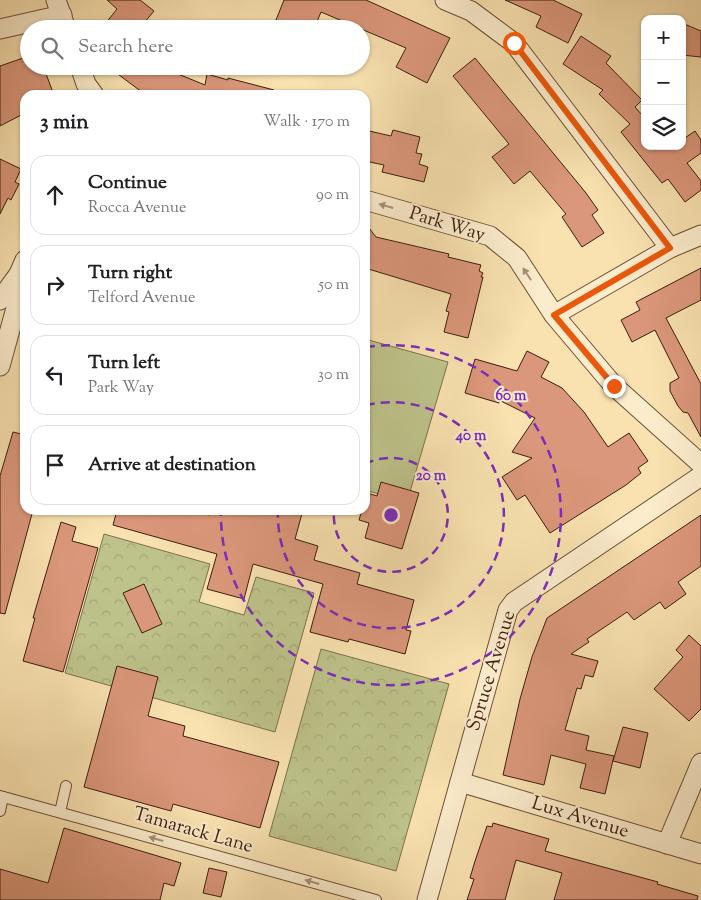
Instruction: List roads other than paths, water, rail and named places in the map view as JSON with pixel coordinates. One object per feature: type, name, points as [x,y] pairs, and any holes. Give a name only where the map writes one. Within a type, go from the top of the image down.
[{"type":"street","points":[[445,0],[471,11],[514,43],[670,248]]},
{"type":"street","points":[[40,20],[62,15]]},
{"type":"street","points":[[0,29],[20,24]]},
{"type":"street","points":[[83,75],[90,90]]},
{"type":"street","name":"Park Way","points":[[370,201],[490,236],[517,258],[554,315],[614,386],[701,464]]},
{"type":"street","points":[[554,315],[670,248],[701,235]]},
{"type":"street","points":[[0,300],[20,270]]},
{"type":"street","points":[[0,366],[16,308],[20,281]]},
{"type":"street","name":"Spruce Avenue","points":[[427,900],[508,610],[514,602],[701,476]]},
{"type":"street","points":[[667,844],[701,763]]},
{"type":"street","name":"Lux Avenue","points":[[460,782],[701,854]]},
{"type":"lane","points":[[60,812],[66,786]]},
{"type":"lane","points":[[0,811],[2,796]]},
{"type":"lane","name":"Tamarack Lane","points":[[2,796],[376,900]]}]
